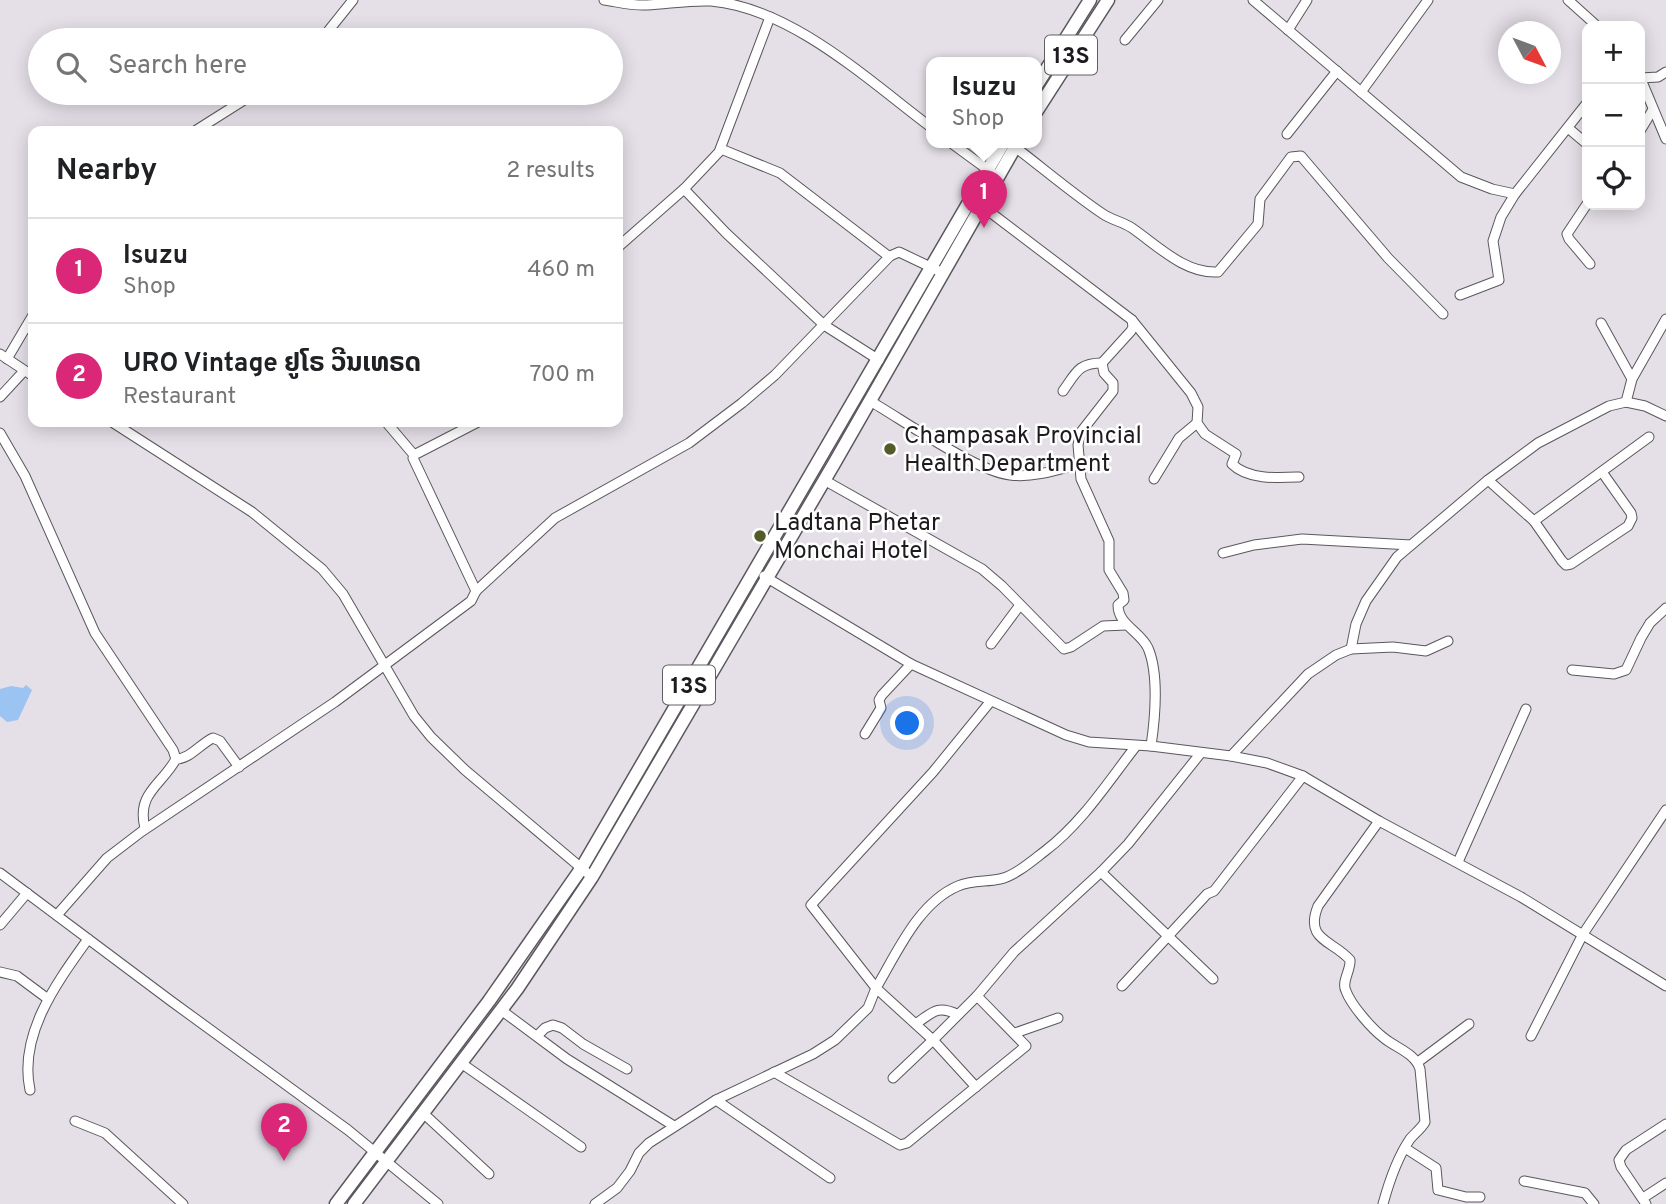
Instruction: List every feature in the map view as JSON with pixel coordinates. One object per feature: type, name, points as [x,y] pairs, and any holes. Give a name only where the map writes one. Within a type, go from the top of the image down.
[{"type":"highway","name":"13S","points":[[1042,78],[1090,0]]},
{"type":"highway","name":"13S","points":[[1042,104],[1108,0]]},
{"type":"highway","name":"13S","points":[[354,1204],[517,989],[767,578],[870,401],[937,270],[1010,148]]},
{"type":"highway","name":"13S","points":[[336,1204],[587,873],[753,570],[879,360],[982,206],[993,173]]},
{"type":"highway","points":[[505,979],[517,989]]},
{"type":"street","points":[[331,28],[353,0]]},
{"type":"street","points":[[604,0],[646,5],[672,1],[711,1],[770,17],[811,37],[926,123]]},
{"type":"street","points":[[1125,40],[1158,0]]},
{"type":"street","points":[[1253,0],[1461,177],[1514,194]]},
{"type":"street","points":[[1288,30],[1307,0]]},
{"type":"street","points":[[1361,92],[1428,0]]},
{"type":"street","points":[[1568,0],[1591,21]]},
{"type":"street","points":[[623,243],[684,189],[721,149],[770,17]]},
{"type":"street","points":[[1287,134],[1337,71]]},
{"type":"street","points":[[1645,77],[1658,76],[1666,72]]},
{"type":"street","points":[[1642,84],[1666,139]]},
{"type":"street","points":[[203,126],[236,105]]},
{"type":"street","points":[[1460,295],[1499,280],[1493,241],[1500,217],[1514,194],[1582,110]]},
{"type":"street","points":[[1645,123],[1652,111]]},
{"type":"street","points":[[1569,128],[1582,140]]},
{"type":"street","points":[[958,148],[993,173]]},
{"type":"street","points":[[1018,148],[1105,215],[1130,227],[1158,248],[1204,273],[1218,272],[1258,224],[1260,199],[1291,157],[1301,156],[1388,258],[1443,314]]},
{"type":"street","points":[[721,149],[780,173],[890,256]]},
{"type":"street","points":[[684,189],[824,326],[879,360]]},
{"type":"street","points":[[982,206],[1132,320],[1191,393],[1198,407],[1197,423],[1205,434],[1236,454],[1232,464],[1246,473],[1279,478],[1299,477]]},
{"type":"street","points":[[1583,210],[1567,234],[1590,264]]},
{"type":"street","points":[[57,915],[107,858],[145,828],[386,666],[468,605],[475,591],[555,518],[681,448],[721,419],[775,374],[890,256],[900,252],[937,270]]},
{"type":"street","points":[[1626,402],[1632,379],[1666,319]]},
{"type":"street","points":[[1063,391],[1082,366],[1087,363],[1102,363],[1130,331],[1132,320]]},
{"type":"street","points":[[28,322],[4,356],[28,373]]},
{"type":"street","points":[[1601,323],[1632,379]]},
{"type":"street","points":[[1102,363],[1104,373],[1113,383],[1113,391],[1081,432],[1078,445],[1079,464],[1081,479],[1110,541],[1109,570],[1123,593],[1124,600],[1118,605],[1118,612],[1148,649],[1154,681],[1155,719],[1151,746]]},
{"type":"street","points":[[0,397],[24,371]]},
{"type":"street","points":[[870,401],[968,458],[1008,475],[1052,472],[1079,464]]},
{"type":"street","points":[[1351,649],[1356,624],[1366,601],[1398,557],[1488,480],[1538,443],[1609,406],[1626,402],[1645,406],[1666,416]]},
{"type":"street","points":[[1154,480],[1179,438],[1197,423]]},
{"type":"street","points":[[120,427],[252,512],[322,569],[343,594],[414,716],[430,737],[587,873]]},
{"type":"street","points":[[390,427],[414,455],[413,458],[475,591]]},
{"type":"street","points":[[414,455],[468,427]]},
{"type":"street","points":[[0,433],[11,448],[31,488],[95,632],[167,740],[176,759]]},
{"type":"street","points":[[1534,521],[1649,437]]},
{"type":"street","points":[[1488,480],[1534,521],[1566,565],[1570,565],[1628,526],[1632,517],[1602,472]]},
{"type":"street","points":[[824,480],[982,569],[1064,649],[1103,626],[1126,625]]},
{"type":"street","points":[[1223,553],[1254,545],[1302,539],[1411,545]]},
{"type":"street","points":[[753,570],[911,664],[1066,735],[1089,742],[1151,746],[1231,756],[1267,763],[1303,776],[1583,934],[1666,986]]},
{"type":"street","points":[[991,644],[1020,606]]},
{"type":"street","points":[[1572,670],[1614,674],[1626,670],[1650,623],[1666,608]]},
{"type":"street","points":[[1231,756],[1308,674],[1327,660],[1351,649],[1392,647],[1426,651],[1448,641]]},
{"type":"street","points":[[865,734],[881,708],[879,700],[882,695],[911,664]]},
{"type":"street","points":[[975,1087],[916,1023],[876,988],[811,905],[933,772],[990,702]]},
{"type":"street","points":[[1458,862],[1526,709]]},
{"type":"street","points":[[145,828],[142,817],[148,796],[176,759],[186,758],[200,745],[216,738],[239,767]]},
{"type":"street","points":[[598,1201],[617,1188],[639,1153],[649,1143],[674,1126],[716,1100],[813,1054],[835,1040],[868,1008],[876,988],[907,935],[940,896],[958,886],[979,880],[1002,879],[1046,850],[1080,818],[1136,746]]},
{"type":"street","points":[[893,1078],[977,996],[1014,952],[1128,844],[1200,754]]},
{"type":"street","points":[[1122,986],[1206,894],[1214,891],[1303,776]]},
{"type":"street","points":[[1531,1036],[1583,934],[1666,810]]},
{"type":"street","points":[[1379,821],[1318,906],[1313,918],[1314,927],[1327,943],[1350,960],[1344,983],[1345,991],[1383,1038],[1418,1062],[1425,1101],[1424,1122],[1405,1148],[1387,1187],[1383,1204]]},
{"type":"street","points":[[1101,872],[1213,979]]},
{"type":"street","points":[[0,873],[375,1151],[438,1204]]},
{"type":"street","points":[[0,925],[27,894]]},
{"type":"street","points":[[30,1090],[27,1068],[37,1021],[59,980],[88,939]]},
{"type":"street","points":[[0,972],[17,976],[48,999]]},
{"type":"street","points":[[774,1072],[904,1145],[1026,1046],[977,996]]},
{"type":"street","points":[[916,1023],[934,1011],[945,1009],[957,1014]]},
{"type":"street","points":[[501,1010],[567,1059],[674,1126]]},
{"type":"street","points":[[1015,1033],[1058,1018]]},
{"type":"street","points":[[1418,1062],[1469,1024]]},
{"type":"street","points":[[537,1036],[553,1025],[562,1028],[583,1044],[627,1069]]},
{"type":"street","points":[[461,1063],[582,1147]]},
{"type":"street","points":[[716,1100],[830,1178]]},
{"type":"street","points":[[423,1113],[489,1174]]},
{"type":"street","points":[[75,1121],[105,1133],[183,1204]]},
{"type":"street","points":[[1666,1124],[1626,1150],[1619,1160],[1644,1201],[1666,1183]]},
{"type":"street","points":[[1405,1148],[1436,1168],[1438,1191],[1480,1197]]},
{"type":"street","points":[[1524,1181],[1585,1193],[1594,1204]]},
{"type":"street","points":[[598,1201],[612,1204]]},
{"type":"water","points":[[26,685],[32,690],[18,720],[7,722],[0,716],[0,689],[11,686],[23,688]]},
{"type":"place","name":"Isuzu","points":[[984,228]]},
{"type":"place","name":"Champasak Provincial Health Department","points":[[890,449]]},
{"type":"place","name":"Ladtana Phetar Monchai Hotel","points":[[760,536]]},
{"type":"place","name":"URO Vintage ຢູໂຣ ວີນເທຣດ","points":[[284,1161]]}]
